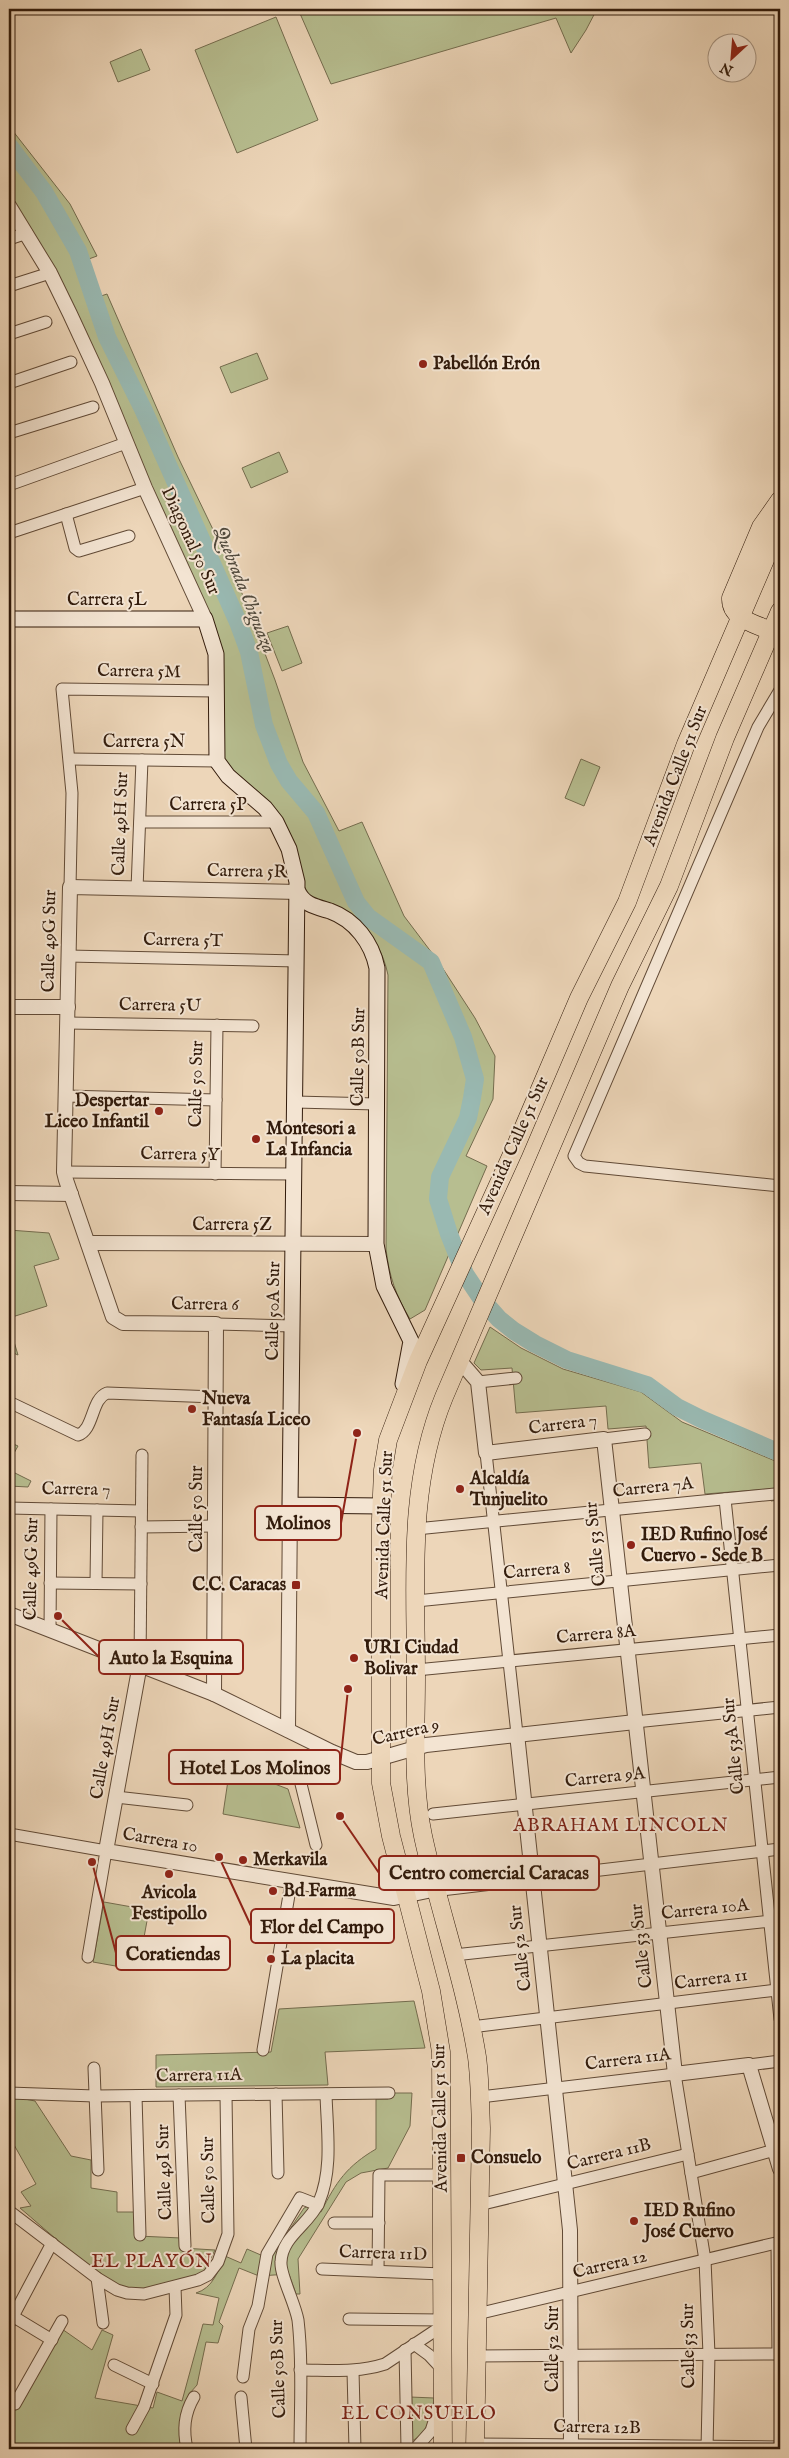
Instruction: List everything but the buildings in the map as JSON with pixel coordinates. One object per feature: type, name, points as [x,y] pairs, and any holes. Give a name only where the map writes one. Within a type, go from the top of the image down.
[{"type":"main road","points":[[772,631],[741,617],[733,610],[731,598],[761,527],[780,500]]},
{"type":"main road","name":"Avenida Calle 51 Sur","points":[[443,2449],[442,2083],[440,2037],[431,1991],[382,1797],[380,1757],[382,1506],[385,1455],[392,1428],[418,1361],[582,991],[627,902],[686,744],[780,525]]},
{"type":"main road","name":"Avenida Calle 51 Sur","points":[[474,2447],[480,2097],[477,2057],[417,1804],[416,1529],[424,1456],[437,1414],[459,1360],[620,986],[669,886],[722,746],[780,611]]},
{"type":"main road","name":"Carrera 5L","points":[[9,619],[205,619]]},
{"type":"main road","name":"Diagonal 50 Sur","points":[[205,619],[216,654],[217,761]]},
{"type":"main road","points":[[217,761],[228,776],[266,808],[276,822],[292,858],[298,892]]},
{"type":"main road","name":"Calle 50A Sur","points":[[290,1504],[298,892]]},
{"type":"main road","name":"Carrera 5R","points":[[298,892],[307,902],[339,915],[356,928],[371,948],[378,977]]},
{"type":"main road","name":"Calle 50B Sur","points":[[378,977],[376,1244],[384,1286],[409,1333],[412,1344],[392,1428]]},
{"type":"main road","points":[[290,1504],[382,1506]]},
{"type":"street","name":"Diagonal 50 Sur","points":[[9,206],[50,273],[102,383],[145,488],[205,619]]},
{"type":"street","points":[[9,239],[27,233]]},
{"type":"street","points":[[9,286],[50,273]]},
{"type":"street","points":[[9,334],[46,322]]},
{"type":"street","points":[[9,383],[71,362]]},
{"type":"street","points":[[9,433],[93,407]]},
{"type":"street","points":[[9,485],[126,443]]},
{"type":"street","points":[[9,533],[145,488]]},
{"type":"street","points":[[66,514],[75,548],[79,551],[129,536]]},
{"type":"street","name":"Carrera 5M","points":[[62,689],[216,691]]},
{"type":"street","name":"Calle 49G Sur","points":[[62,689],[70,759],[70,888],[64,1172],[113,1317],[118,1321]]},
{"type":"street","points":[[780,690],[758,727],[574,1156],[579,1163],[585,1166],[780,1186]]},
{"type":"street","name":"Carrera 5N","points":[[70,759],[217,761]]},
{"type":"street","name":"Calle 49H Sur","points":[[137,889],[142,760]]},
{"type":"street","name":"Carrera 5P","points":[[140,822],[276,822]]},
{"type":"street","name":"Carrera 5R","points":[[70,888],[298,892]]},
{"type":"street","name":"Carrera 5T","points":[[68,956],[297,961]]},
{"type":"street","points":[[9,1007],[68,1007]]},
{"type":"street","name":"Carrera 5U","points":[[67,1023],[252,1026]]},
{"type":"street","name":"Calle 50 Sur","points":[[214,1174],[217,1025]]},
{"type":"street","points":[[66,1096],[216,1100]]},
{"type":"street","points":[[295,1102],[377,1104]]},
{"type":"street","name":"Carrera 5Y","points":[[64,1172],[294,1174]]},
{"type":"street","points":[[9,1193],[71,1194]]},
{"type":"street","name":"Carrera 5Z","points":[[88,1243],[376,1244]]},
{"type":"street","name":"Carrera 6","points":[[118,1321],[292,1326]]},
{"type":"street","name":"Calle 50 Sur","points":[[214,1694],[216,1324]]},
{"type":"street","points":[[459,1360],[478,1382],[516,1378]]},
{"type":"street","name":"Calle 52 Sur","points":[[478,1382],[567,2183],[572,2292],[571,2447]]},
{"type":"street","points":[[9,1402],[81,1434],[103,1394],[110,1392],[216,1396]]},
{"type":"street","name":"Carrera 7","points":[[486,1453],[645,1434]]},
{"type":"street","name":"Calle 53 Sur","points":[[604,1439],[675,2074],[705,2260],[709,2354],[707,2448]]},
{"type":"street","name":"Calle 49H Sur","points":[[88,1957],[140,1664],[142,1455]]},
{"type":"street","name":"Carrera 7A","points":[[416,1529],[775,1494]]},
{"type":"street","name":"Calle 53A Sur","points":[[725,1498],[762,1851],[775,1920],[777,1990],[780,2019]]},
{"type":"street","name":"Calle 50A Sur","points":[[288,1730],[290,1504]]},
{"type":"street","name":"Carrera 7","points":[[9,1508],[142,1511]]},
{"type":"street","name":"Calle 49G Sur","points":[[50,1630],[51,1509]]},
{"type":"street","points":[[96,1583],[97,1510]]},
{"type":"street","points":[[141,1526],[215,1526]]},
{"type":"street","name":"Carrera 8","points":[[416,1601],[780,1565]]},
{"type":"street","points":[[50,1583],[141,1584]]},
{"type":"street","name":"Carrera 9","points":[[9,1614],[214,1694],[319,1746],[356,1762],[367,1762],[416,1747],[516,1734],[780,1707]]},
{"type":"street","name":"Carrera 8A","points":[[416,1670],[780,1635]]},
{"type":"street","points":[[316,1846],[301,1784],[319,1746]]},
{"type":"street","name":"Carrera 9A","points":[[433,1814],[780,1777]]},
{"type":"street","points":[[116,1797],[187,1805]]},
{"type":"street","name":"Carrera 10","points":[[9,1834],[291,1883],[394,1898],[407,1897],[437,1889],[780,1849]]},
{"type":"street","points":[[264,2050],[291,1883]]},
{"type":"street","name":"Carrera 10A","points":[[454,1955],[775,1920]]},
{"type":"street","name":"Carrera 11","points":[[471,2027],[777,1990]]},
{"type":"street","name":"Carrera 11A","points":[[480,2097],[780,2061]]},
{"type":"street","points":[[749,2065],[780,2169]]},
{"type":"street","points":[[94,2068],[98,2170]]},
{"type":"street","name":"Carrera 11A","points":[[9,2093],[95,2096],[389,2093]]},
{"type":"street","points":[[276,2094],[278,2173]]},
{"type":"street","name":"Calle 50B Sur","points":[[300,2449],[300,2342],[296,2306],[281,2261],[289,2240],[318,2205],[327,2176],[326,2094]]},
{"type":"street","name":"Calle 49I Sur","points":[[179,2095],[185,2246]]},
{"type":"street","name":"Calle 50 Sur","points":[[175,2287],[208,2275],[218,2262],[228,2234],[226,2095]]},
{"type":"street","points":[[136,2096],[140,2235]]},
{"type":"street","points":[[691,2174],[775,2150]]},
{"type":"street","name":"Carrera 11B","points":[[479,2205],[688,2154]]},
{"type":"street","points":[[378,2271],[379,2175],[442,2176]]},
{"type":"street","points":[[243,2377],[249,2329],[258,2306],[267,2254],[300,2198],[318,2205]]},
{"type":"street","points":[[9,2212],[97,2278],[117,2290],[136,2294],[175,2287],[176,2315],[153,2384],[144,2407],[132,2429]]},
{"type":"street","points":[[334,2223],[379,2223]]},
{"type":"street","points":[[52,2243],[10,2318],[52,2340]]},
{"type":"street","points":[[476,2356],[779,2354],[778,2243]]},
{"type":"street","name":"Carrera 12","points":[[477,2314],[778,2243]]},
{"type":"street","name":"Carrera 11D","points":[[322,2269],[442,2274]]},
{"type":"street","points":[[97,2278],[103,2323]]},
{"type":"street","points":[[349,2319],[442,2323]]},
{"type":"street","points":[[15,2404],[62,2321]]},
{"type":"street","points":[[300,2370],[353,2371],[385,2364],[442,2323]]},
{"type":"street","points":[[410,2347],[429,2355],[442,2369]]},
{"type":"street","points":[[410,2347],[411,2449]]},
{"type":"street","points":[[114,2365],[153,2384]]},
{"type":"street","points":[[353,2371],[354,2449]]},
{"type":"street","points":[[411,2449],[431,2431],[442,2390]]},
{"type":"street","points":[[187,2449],[184,2437],[185,2418],[194,2397]]},
{"type":"street","points":[[241,2397],[246,2449]]},
{"type":"street","name":"Carrera 12B","points":[[474,2447],[780,2447]]},
{"type":"green space","points":[[298,9],[597,9],[571,53],[556,18],[331,84]]},
{"type":"green space","points":[[276,17],[318,120],[237,153],[195,50]]},
{"type":"green space","points":[[141,49],[150,70],[118,82],[110,62]]},
{"type":"green space","points":[[9,126],[70,204],[97,256],[86,260],[98,297],[107,294],[178,457],[235,575],[275,680],[303,762],[339,831],[362,822],[404,916],[438,961],[475,1018],[495,1056],[493,1099],[466,1156],[487,1166],[425,1310],[410,1319],[394,1285],[386,1249],[388,975],[383,959],[370,936],[360,927],[311,898],[303,884],[299,866],[222,756],[223,673],[32,233],[9,199]]},
{"type":"green space","points":[[257,353],[268,379],[231,393],[220,367]]},
{"type":"green space","points":[[279,452],[288,472],[251,488],[242,468]]},
{"type":"green space","points":[[288,626],[302,663],[282,671],[267,633]]},
{"type":"green space","points":[[581,759],[600,767],[584,806],[565,798]]},
{"type":"green space","points":[[9,1230],[49,1233],[59,1259],[34,1266],[47,1306],[9,1318]]},
{"type":"green space","points":[[9,1325],[18,1355],[9,1351]]},
{"type":"green space","points":[[490,1327],[521,1348],[563,1369],[641,1392],[682,1422],[780,1463],[780,1500],[771,1501],[769,1489],[705,1494],[701,1463],[649,1468],[646,1426],[608,1429],[606,1406],[516,1413],[512,1368],[481,1370],[474,1363]]},
{"type":"green space","points":[[9,1442],[18,1446],[9,1462]]},
{"type":"green space","points":[[9,1470],[31,1481],[28,1487],[9,1486]]},
{"type":"green space","points":[[230,1767],[288,1789],[300,1828],[223,1814]]},
{"type":"green space","points":[[104,1902],[149,1910],[138,1970],[93,1962]]},
{"type":"green space","points":[[414,2001],[425,2048],[325,2052],[328,2085],[156,2087],[156,2055],[271,2052],[279,2009]]},
{"type":"green space","points":[[389,2093],[412,2093],[410,2126],[388,2168],[361,2173],[346,2182],[298,2259],[300,2294],[296,2294],[289,2274],[259,2276],[239,2268],[219,2322],[223,2326],[218,2343],[206,2342],[197,2385],[190,2393],[185,2404],[183,2449],[9,2449],[9,2410],[15,2410],[62,2329],[92,2350],[102,2330],[113,2335],[95,2398],[153,2408],[157,2392],[182,2401],[203,2324],[213,2325],[219,2298],[196,2293],[202,2291],[211,2283],[225,2256],[241,2263],[247,2249],[270,2259],[304,2208],[309,2206],[321,2212],[343,2176],[357,2162],[376,2149],[376,2099],[388,2099]]},
{"type":"green space","points":[[9,2096],[35,2101],[71,2156],[91,2160],[91,2188],[117,2192],[117,2212],[136,2212],[138,2236],[181,2238],[182,2248],[215,2250],[204,2272],[169,2285],[150,2289],[133,2290],[121,2286],[75,2255],[20,2208],[31,2206],[21,2192],[36,2184],[13,2143],[9,2142]]},
{"type":"green space","points":[[410,2397],[434,2398],[428,2423],[422,2433],[412,2441]]},
{"type":"waterway","name":"Quebrada Chiguaza","points":[[9,146],[44,192],[78,251],[107,337],[143,409],[238,622],[249,652],[264,725],[279,764],[289,781],[316,813],[356,902],[368,917],[431,962],[463,1037],[475,1079],[468,1118],[440,1177],[438,1199],[449,1234],[465,1274],[483,1301],[499,1319],[535,1344],[567,1360],[647,1385],[677,1407],[780,1453]]},
{"type":"place","name":"Pabellón Erón","points":[[423,364]]},
{"type":"place","name":"Despertar Liceo Infantil","points":[[159,1111]]},
{"type":"place","name":"Montesori a La Infancia","points":[[256,1139]]},
{"type":"place","name":"Nueva Fantasía Liceo","points":[[192,1409]]},
{"type":"place","name":"Molinos","points":[[357,1433]]},
{"type":"place","name":"Alcaldía Tunjuelito","points":[[460,1489]]},
{"type":"place","name":"IED Rufino José Cuervo - Sede B","points":[[631,1545]]},
{"type":"place","name":"C.C. Caracas","points":[[296,1585]]},
{"type":"place","name":"Auto la Esquina","points":[[58,1616]]},
{"type":"place","name":"URI Ciudad Bolivar","points":[[354,1658]]},
{"type":"place","name":"Hotel Los Molinos","points":[[348,1689]]},
{"type":"place","name":"Centro comercial Caracas","points":[[340,1816]]},
{"type":"place","name":"Flor del Campo","points":[[219,1857]]},
{"type":"place","name":"Merkavila","points":[[243,1860]]},
{"type":"place","name":"Coratiendas","points":[[92,1862]]},
{"type":"place","name":"Avicola Festipollo","points":[[169,1874]]},
{"type":"place","name":"Bd Farma","points":[[273,1891]]},
{"type":"place","name":"La placita","points":[[271,1959]]},
{"type":"place","name":"Consuelo","points":[[461,2158]]},
{"type":"place","name":"IED Rufino José Cuervo","points":[[634,2221]]},
{"type":"district","name":"ABRAHAM LINCOLN","points":[[621,1826]]},
{"type":"district","name":"EL PLAYÓN","points":[[152,2262]]},
{"type":"district","name":"EL CONSUELO","points":[[419,2414]]}]
